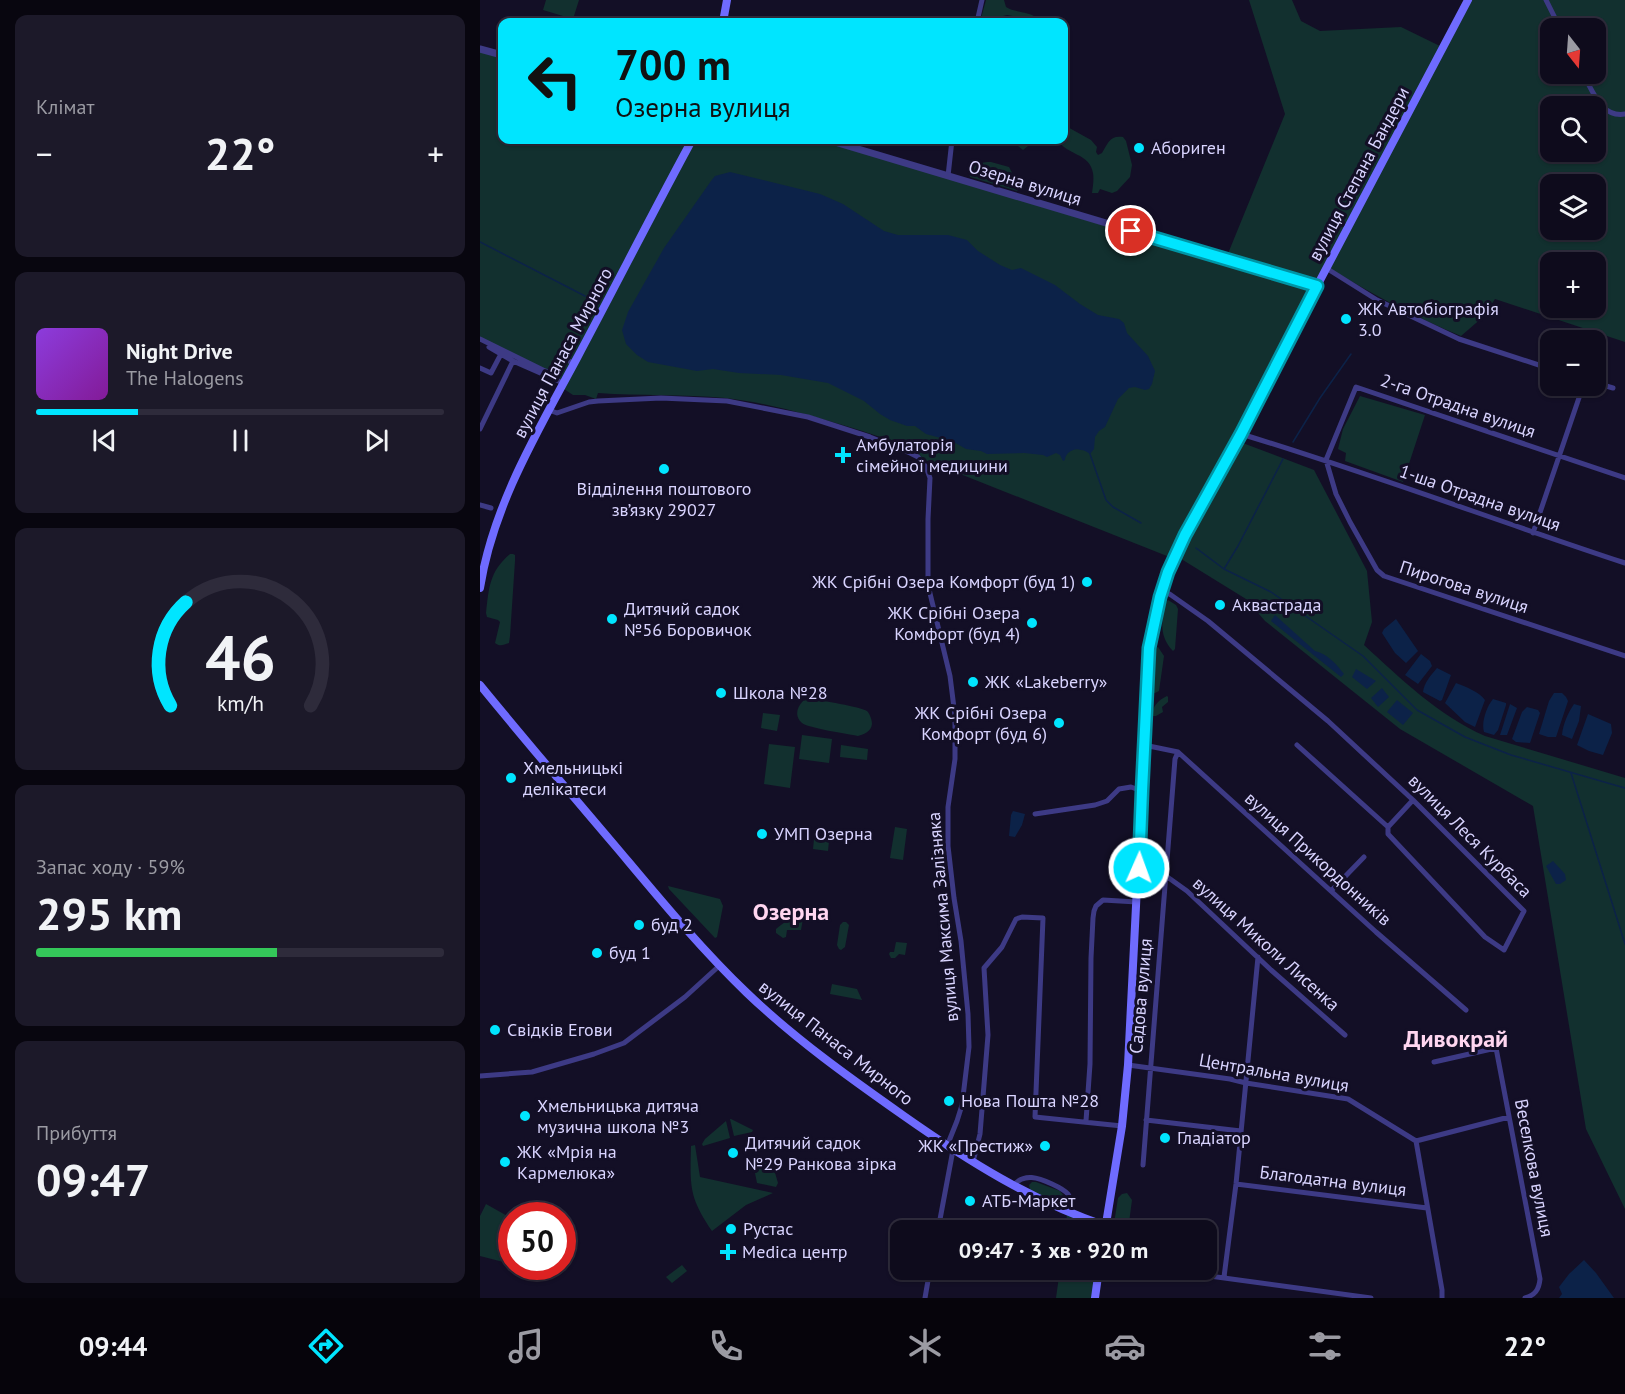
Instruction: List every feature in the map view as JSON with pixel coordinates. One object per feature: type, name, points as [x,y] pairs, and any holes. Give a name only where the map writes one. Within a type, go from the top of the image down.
[{"type":"main road","points":[[724,18],[727,0]]},
{"type":"main road","name":"вулиця Степана Бандери","points":[[1107,1220],[1122,1126],[1128,1065],[1149,648],[1162,590],[1185,535],[1241,434],[1468,0]]},
{"type":"main road","name":"вулиця Панаса Мирного","points":[[480,588],[490,541],[512,484],[690,144]]},
{"type":"main road","name":"вулиця Панаса Мирного","points":[[482,689],[670,912],[749,996],[833,1065],[950,1148],[1014,1186],[1087,1220]]},
{"type":"main road","points":[[1095,1298],[1098,1280]]},
{"type":"street","points":[[978,18],[982,0]]},
{"type":"street","points":[[1546,0],[1555,18]]},
{"type":"street","points":[[480,50],[498,54]]},
{"type":"street","points":[[1589,84],[1606,110],[1612,114],[1625,114]]},
{"type":"street","name":"Озерна вулиця","points":[[841,144],[1317,286]]},
{"type":"street","points":[[948,176],[952,144]]},
{"type":"street","points":[[1326,268],[1377,300],[1458,339],[1540,365]]},
{"type":"street","points":[[480,341],[552,373],[566,360],[574,363]]},
{"type":"street","points":[[480,341],[513,361],[563,383]]},
{"type":"street","points":[[480,368],[491,373],[501,354]]},
{"type":"street","points":[[480,429],[513,361]]},
{"type":"street","points":[[1606,386],[1612,388]]},
{"type":"street","name":"2-га Отрадна вулиця","points":[[1326,460],[1356,387],[1625,478]]},
{"type":"street","points":[[1533,532],[1579,396]]},
{"type":"street","name":"вулиця Максима Залізняка","points":[[549,410],[557,413],[589,402],[636,398],[727,401],[808,417],[870,437],[918,457],[926,467],[930,478],[928,585],[950,676],[955,716],[955,759],[948,807],[948,846],[961,941],[969,1047],[962,1105],[950,1148],[939,1220]]},
{"type":"street","name":"1-ша Отрадна вулиця","points":[[1241,434],[1326,460],[1625,563]]},
{"type":"street","name":"Пирогова вулиця","points":[[1326,460],[1336,494],[1377,570],[1384,576],[1625,656]]},
{"type":"street","points":[[480,505],[490,508]]},
{"type":"street","name":"вулиця Леся Курбаса","points":[[1162,590],[1208,621],[1328,721],[1413,800],[1524,911],[1504,950],[1485,937],[1388,834],[1388,827],[1297,745]]},
{"type":"street","name":"вулиця Прикордонників","points":[[1144,745],[1178,753],[1466,1010]]},
{"type":"street","name":"Садова вулиця","points":[[1143,1164],[1175,759],[1178,753]]},
{"type":"street","points":[[1035,814],[1095,805],[1107,801],[1119,789],[1131,787],[1142,791]]},
{"type":"street","points":[[1388,827],[1413,800]]},
{"type":"street","points":[[1331,891],[1364,857]]},
{"type":"street","points":[[1139,874],[1166,876]]},
{"type":"street","name":"вулиця Миколи Лисенка","points":[[1166,876],[1187,891],[1345,1035]]},
{"type":"street","points":[[1122,1126],[1086,1121],[1090,1064],[1094,911],[1098,903],[1103,900],[1137,902]]},
{"type":"street","name":"вулиця Максима Залізняка","points":[[973,1162],[980,1134],[988,1035],[984,968],[1002,947],[1016,919],[1022,917],[1043,918],[1035,1116],[1086,1121]]},
{"type":"street","points":[[1224,1277],[1236,1184],[1258,957]]},
{"type":"street","points":[[480,1076],[532,1072],[624,1043],[685,997],[719,966]]},
{"type":"street","name":"Веселкова вулиця","points":[[1434,1062],[1496,1048],[1540,1279],[1537,1292],[1525,1298]]},
{"type":"street","name":"Центральна вулиця","points":[[1128,1065],[1348,1099],[1416,1141]]},
{"type":"street","points":[[1442,1298],[1416,1141],[1509,1117]]},
{"type":"street","points":[[1146,1120],[1241,1131]]},
{"type":"street","points":[[1014,1186],[1026,1178],[1037,1177],[1068,1193],[1070,1204],[1066,1211]]},
{"type":"street","name":"Благодатна вулиця","points":[[1236,1184],[1427,1208]]},
{"type":"street","points":[[1217,1276],[1371,1298]]},
{"type":"street","points":[[925,1298],[928,1280]]},
{"type":"green space","points":[[546,0],[579,0],[573,18],[543,10]]},
{"type":"green space","points":[[986,0],[1004,0],[1006,7],[1037,18],[1007,15],[1002,18],[981,18]]},
{"type":"green space","points":[[1249,0],[1292,0],[1301,21],[1320,31],[1401,27],[1442,47],[1315,283],[1227,256],[1285,114]]},
{"type":"green space","points":[[1471,0],[1625,0],[1625,342],[1606,336],[1606,330],[1589,330],[1552,318],[1606,318],[1606,252],[1540,252],[1540,314],[1495,299],[1483,317],[1461,336],[1361,287],[1329,268]]},
{"type":"green space","points":[[480,52],[498,57],[498,144],[687,144],[562,380],[480,337]]},
{"type":"green space","points":[[1068,127],[1091,140],[1097,147],[1098,155],[1112,139],[1123,137],[1132,165],[1130,177],[1117,191],[1112,193],[1100,189],[1098,193],[1092,193],[1091,166],[1062,145],[1068,144]]},
{"type":"green space","points":[[693,144],[832,144],[1313,288],[1172,558],[925,460],[894,442],[809,415],[759,403],[725,398],[598,393],[596,399],[585,395],[573,395],[564,389]]},
{"type":"green space","points":[[1011,144],[1028,144],[1028,146],[1023,150]]},
{"type":"green space","points":[[991,162],[1009,167],[1019,186],[1017,191],[970,177],[972,167],[979,163]]},
{"type":"green space","points":[[1360,396],[1425,415],[1403,482],[1345,461],[1346,453],[1338,449],[1343,429]]},
{"type":"green space","points":[[1240,442],[1314,470],[1367,571],[1372,622],[1364,645],[1406,683],[1451,718],[1485,736],[1625,778],[1625,1209],[1586,1129],[1533,806],[1400,729],[1265,621],[1246,599],[1178,557],[1187,536]]},
{"type":"green space","points":[[510,554],[515,555],[515,561],[510,636],[509,643],[500,645],[495,643],[500,622],[487,617],[486,613],[491,581],[498,567]]},
{"type":"green space","points":[[1168,600],[1178,609],[1173,651],[1165,640],[1162,628],[1164,609]]},
{"type":"green space","points":[[1158,647],[1164,656],[1159,691],[1151,693],[1156,648]]},
{"type":"green space","points":[[1167,696],[1168,702],[1162,707],[1163,712],[1152,716],[1156,704]]},
{"type":"green space","points":[[811,699],[863,709],[869,714],[871,727],[867,732],[858,736],[806,725],[799,720],[797,712],[803,701]]},
{"type":"green space","points":[[763,713],[780,715],[777,731],[761,728]]},
{"type":"green space","points":[[802,735],[832,739],[829,763],[799,759]]},
{"type":"green space","points":[[769,744],[795,747],[790,788],[764,784]]},
{"type":"green space","points":[[841,745],[868,749],[867,760],[840,757]]},
{"type":"green space","points":[[895,827],[907,829],[903,860],[890,858]]},
{"type":"green space","points":[[814,839],[829,841],[828,851],[813,849]]},
{"type":"green space","points":[[668,886],[720,899],[723,906],[717,937],[715,938]]},
{"type":"green space","points":[[804,913],[801,930],[787,930],[786,937],[783,938],[776,933],[776,929],[782,924]]},
{"type":"green space","points":[[843,922],[849,925],[845,947],[841,950],[837,945],[840,925]]},
{"type":"green space","points":[[896,942],[907,943],[905,955],[899,954],[891,958],[889,954],[894,952]]},
{"type":"green space","points":[[832,984],[857,989],[862,1000],[830,994]]},
{"type":"green space","points":[[730,1119],[753,1130],[752,1132],[734,1136]]},
{"type":"green space","points":[[726,1121],[730,1138],[703,1146],[705,1139]]},
{"type":"green space","points":[[695,1145],[700,1177],[773,1193],[746,1205],[712,1231],[692,1191],[691,1146]]},
{"type":"green space","points":[[771,1159],[778,1183],[776,1187],[757,1183],[755,1173],[759,1171],[757,1163]]},
{"type":"green space","points":[[1032,1182],[1060,1191],[1063,1195],[1062,1201],[1057,1204],[1030,1190],[1029,1185]]},
{"type":"green space","points":[[1127,1193],[1132,1200],[1129,1220],[1115,1220],[1118,1198]]},
{"type":"green space","points":[[486,1204],[498,1211],[498,1261],[480,1256],[480,1216]]},
{"type":"green space","points":[[1067,1215],[1081,1220],[1066,1220]]},
{"type":"green space","points":[[682,1265],[687,1271],[672,1283],[666,1277]]},
{"type":"green space","points":[[1058,1280],[1095,1280],[1093,1298],[1056,1298]]},
{"type":"water","points":[[730,172],[820,194],[843,204],[884,231],[898,235],[948,235],[967,240],[978,251],[1000,265],[1012,270],[1021,268],[1055,285],[1098,315],[1119,319],[1124,323],[1127,333],[1148,356],[1155,371],[1152,384],[1149,389],[1145,390],[1129,388],[1118,399],[1105,427],[1095,437],[1094,449],[1090,454],[1083,450],[1073,450],[1063,461],[1056,453],[1047,457],[1024,453],[987,454],[966,449],[952,441],[926,434],[915,426],[907,426],[890,420],[864,401],[828,383],[781,375],[713,369],[697,371],[648,362],[626,344],[622,330],[628,312],[664,248],[711,181],[715,176]]},
{"type":"water","points":[[1275,615],[1315,651],[1324,654],[1344,674],[1341,677],[1271,621]]},
{"type":"water","points":[[1396,619],[1418,651],[1406,663],[1395,653],[1382,633]]},
{"type":"water","points":[[1421,654],[1430,661],[1432,666],[1418,684],[1405,675]]},
{"type":"water","points":[[1437,668],[1451,675],[1440,701],[1423,692],[1426,682]]},
{"type":"water","points":[[1356,669],[1376,681],[1367,689],[1352,677]]},
{"type":"water","points":[[1456,683],[1475,692],[1485,700],[1475,727],[1465,722],[1445,703]]},
{"type":"water","points":[[1382,688],[1389,697],[1378,707],[1371,698]]},
{"type":"water","points":[[1554,693],[1562,693],[1568,701],[1556,737],[1548,737],[1539,734],[1549,701]]},
{"type":"water","points":[[1493,699],[1506,703],[1498,730],[1494,735],[1484,732],[1483,728],[1485,714]]},
{"type":"water","points":[[1397,700],[1413,713],[1403,725],[1387,712]]},
{"type":"water","points":[[1510,704],[1517,708],[1507,735],[1500,735]]},
{"type":"water","points":[[1574,704],[1581,706],[1579,721],[1572,739],[1562,735],[1566,719]]},
{"type":"water","points":[[1527,707],[1538,710],[1540,713],[1530,743],[1516,742],[1512,739],[1522,712]]},
{"type":"water","points":[[1588,714],[1611,724],[1612,733],[1603,755],[1577,745]]},
{"type":"water","points":[[1013,811],[1025,814],[1015,837],[1009,836]]},
{"type":"water","points":[[1553,861],[1565,874],[1566,880],[1560,884],[1556,884],[1546,866]]},
{"type":"water","points":[[1584,1260],[1614,1298],[1559,1298],[1562,1294],[1559,1287]]},
{"type":"waterway","points":[[480,242],[585,296]]},
{"type":"waterway","points":[[1293,442],[1351,354]]},
{"type":"waterway","points":[[1090,454],[1106,500],[1113,507],[1141,523]]},
{"type":"waterway","points":[[1224,569],[1283,459]]},
{"type":"waterway","points":[[1196,548],[1224,569],[1271,592],[1363,656],[1417,710],[1465,737],[1511,755],[1625,788]]},
{"type":"waterway","points":[[1571,773],[1625,944]]},
{"type":"place","name":"Абориген","points":[[1139,148]]},
{"type":"place","name":"ЖК Автобіографія 3.0","points":[[1346,319]]},
{"type":"place","name":"Амбулаторія сімейної медицини","points":[[843,455]]},
{"type":"place","name":"Відділення поштового зв’язку 29027","points":[[664,469]]},
{"type":"place","name":"ЖК Срібні Озера Комфорт (буд 1)","points":[[1087,582]]},
{"type":"place","name":"Аквастрада","points":[[1220,605]]},
{"type":"place","name":"Дитячий садок №56 Боровичок","points":[[612,619]]},
{"type":"place","name":"ЖК Срібні Озера Комфорт (буд 4)","points":[[1032,623]]},
{"type":"place","name":"ЖК «Lakeberry»","points":[[973,682]]},
{"type":"place","name":"Школа №28","points":[[721,693]]},
{"type":"place","name":"ЖК Срібні Озера Комфорт (буд 6)","points":[[1059,723]]},
{"type":"place","name":"Хмельницькі делікатеси","points":[[511,778]]},
{"type":"place","name":"УМП Озерна","points":[[762,834]]},
{"type":"place","name":"буд 2","points":[[639,925]]},
{"type":"place","name":"буд 1","points":[[597,953]]},
{"type":"place","name":"Свідків Егови","points":[[495,1030]]},
{"type":"place","name":"Нова Пошта №28","points":[[949,1101]]},
{"type":"place","name":"Хмельницька дитяча музична школа №3","points":[[525,1116]]},
{"type":"place","name":"Гладіатор","points":[[1165,1138]]},
{"type":"place","name":"ЖК «Престиж»","points":[[1045,1146]]},
{"type":"place","name":"Дитячий садок №29 Ранкова зірка","points":[[733,1153]]},
{"type":"place","name":"ЖК «Мрія на Кармелюка»","points":[[505,1162]]},
{"type":"place","name":"АТБ-Маркет","points":[[970,1201]]},
{"type":"place","name":"Рустас","points":[[731,1229]]},
{"type":"place","name":"Medica центр","points":[[728,1252]]},
{"type":"district","name":"Озерна","points":[[791,912]]},
{"type":"district","name":"Дивокрай","points":[[1456,1039]]},
{"type":"route","points":[[1131,231],[1317,286],[1241,434],[1185,535],[1168,572],[1160,597],[1149,648],[1139,868]]}]
